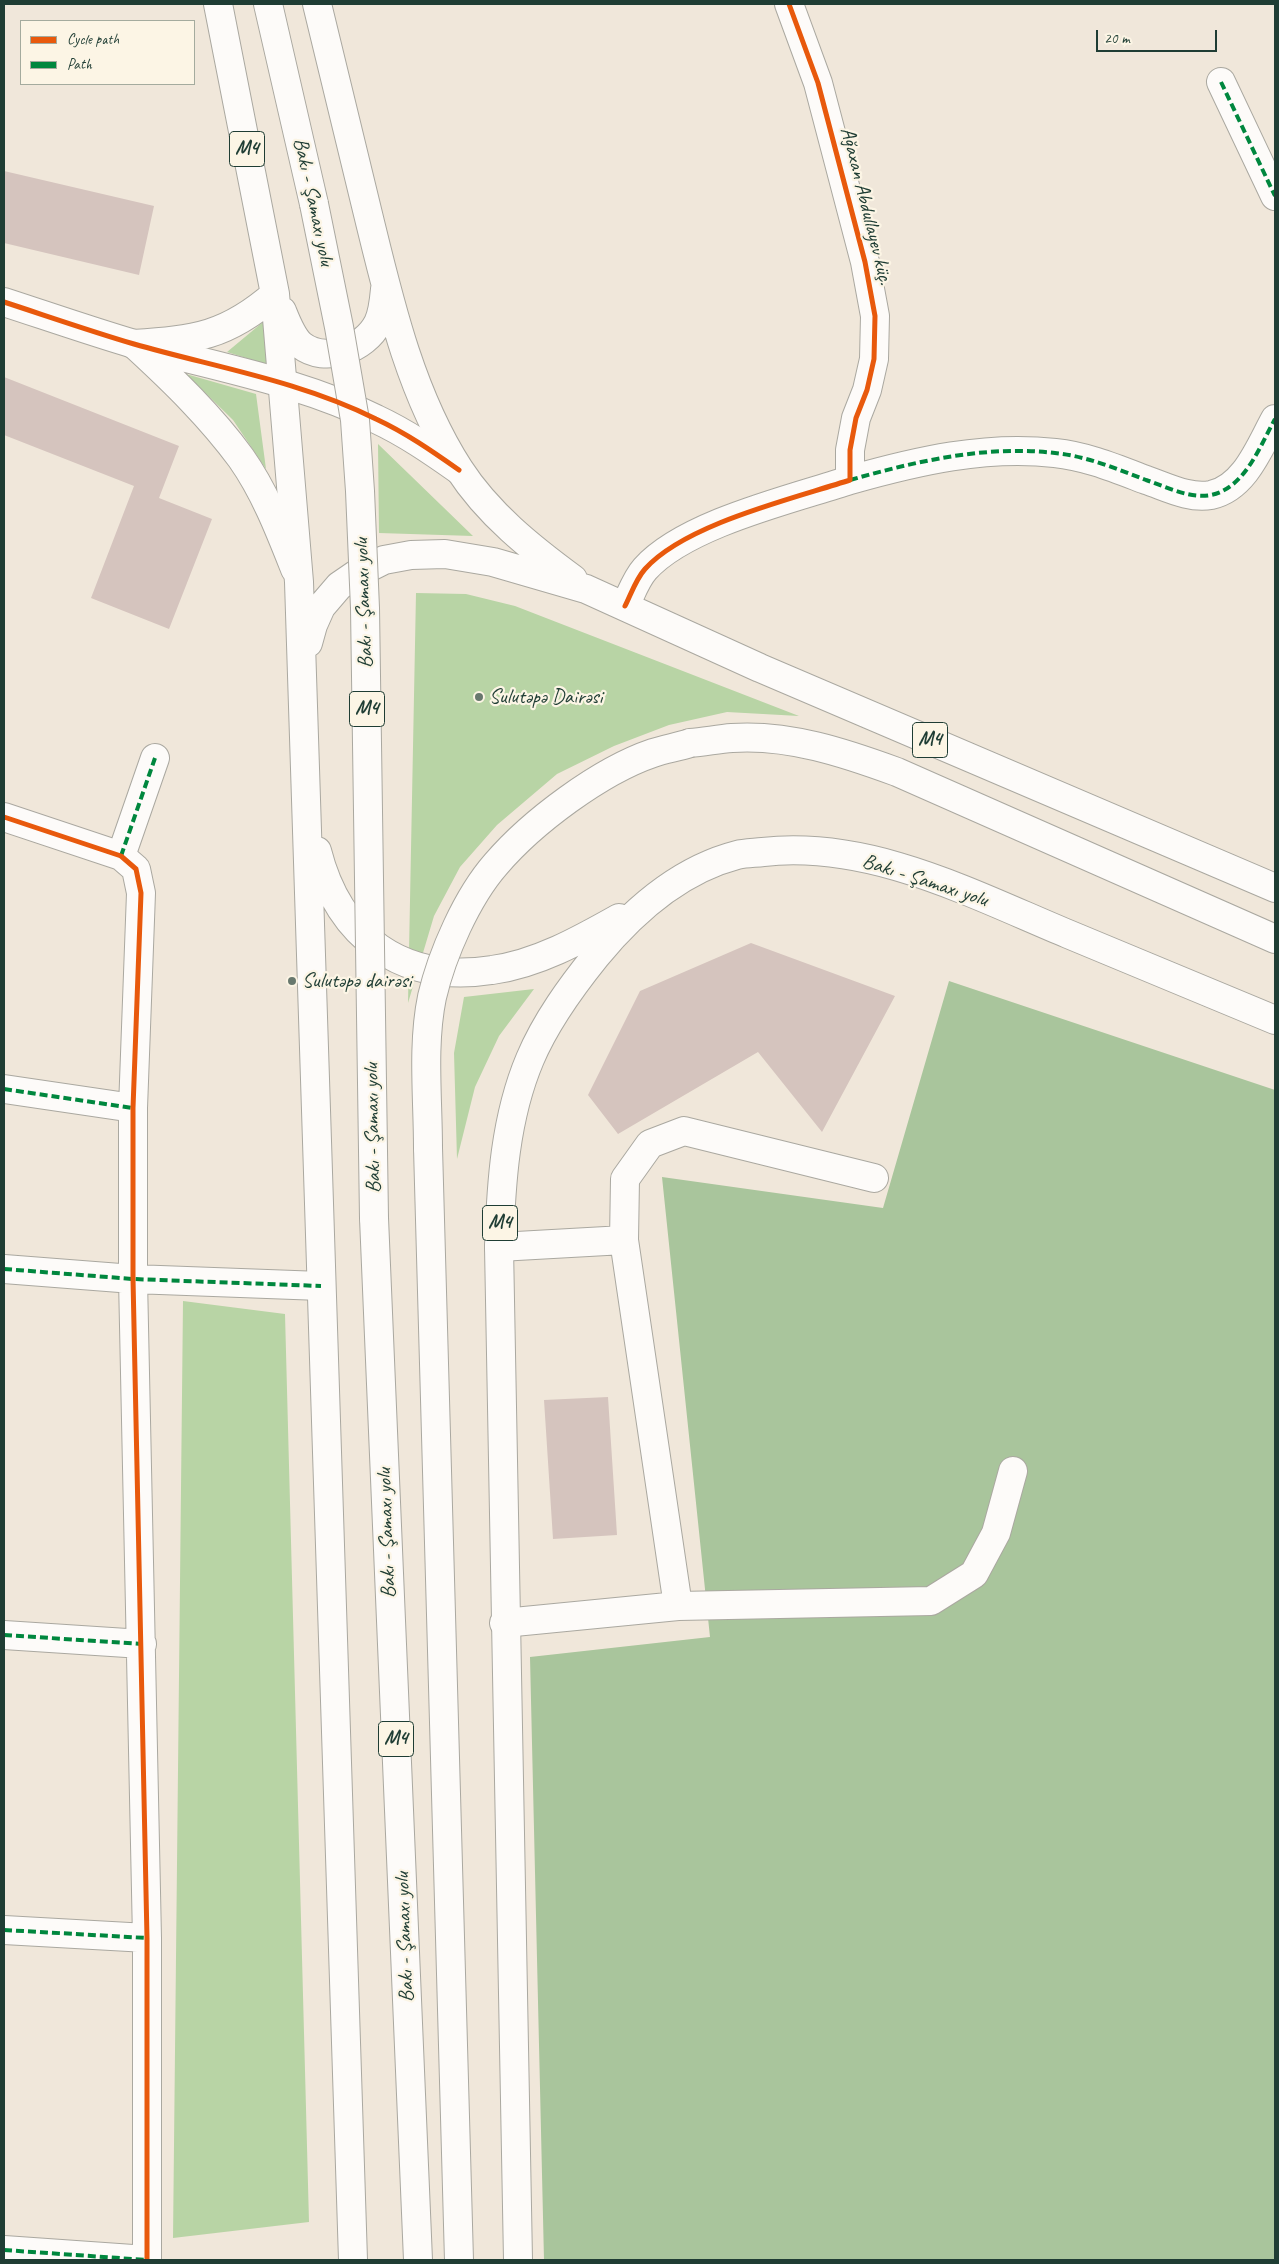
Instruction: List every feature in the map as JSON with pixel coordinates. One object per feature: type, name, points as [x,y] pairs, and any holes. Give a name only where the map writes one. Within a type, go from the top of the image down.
[{"type":"main road","name":"M4","points":[[218,4],[275,294],[300,582],[353,2260]]},
{"type":"main road","name":"Bakı - Şamaxı yolu","points":[[268,4],[334,299],[355,420],[365,608],[374,1218],[418,2260]]},
{"type":"main road","points":[[317,4],[385,285],[421,394],[460,470],[482,498],[520,538],[586,589]]},
{"type":"main road","name":"Ağaxan Abdullayev küç.","points":[[789,4],[818,84],[865,262],[875,316],[874,359],[867,390],[856,418],[850,450],[850,480]]},
{"type":"main road","points":[[1221,82],[1275,196]]},
{"type":"main road","points":[[133,344],[174,342],[203,336],[226,328],[253,313],[275,294],[289,327],[300,344],[317,353],[338,353],[353,348],[378,324],[383,309],[385,285]]},
{"type":"main road","points":[[4,302],[133,344],[284,384],[374,418],[418,441],[460,470]]},
{"type":"main road","points":[[133,344],[176,382],[209,418],[242,459],[279,528],[300,582]]},
{"type":"main road","points":[[624,606],[644,570],[666,549],[710,526],[850,480],[915,462],[980,452],[1056,453],[1104,465],[1191,496],[1212,495],[1231,487],[1244,472],[1275,420]]},
{"type":"main road","points":[[304,662],[313,625],[321,607],[358,573],[384,560],[411,555],[445,554],[466,556],[586,589]]},
{"type":"main road","name":"M4","points":[[586,589],[760,668],[1275,888]]},
{"type":"main road","points":[[459,2260],[427,1048],[432,997],[449,945],[474,894],[495,864],[562,803],[613,772],[652,753],[690,743],[734,738],[784,740],[844,753],[897,772],[1275,939]]},
{"type":"main road","points":[[121,856],[155,758]]},
{"type":"main road","points":[[308,815],[319,858],[331,890],[347,919],[374,946],[413,967],[453,973],[493,970],[536,958],[586,937],[655,896]]},
{"type":"main road","points":[[4,817],[121,856],[136,869],[141,893],[133,1108],[133,1279],[147,1938],[147,2260],[4,2250]]},
{"type":"main road","name":"Bakı - Şamaxı yolu","points":[[518,2260],[504,1623],[499,1247],[502,1182],[513,1110],[530,1058],[554,1013],[609,940],[655,896],[694,871],[738,855],[788,849],[840,854],[888,864],[954,887],[1275,1020]]},
{"type":"main road","points":[[4,1089],[133,1108]]},
{"type":"main road","points":[[678,1606],[624,1240],[625,1179],[650,1144],[684,1131],[874,1178]]},
{"type":"main road","points":[[499,1247],[624,1240]]},
{"type":"main road","points":[[4,1269],[133,1279],[321,1286]]},
{"type":"main road","points":[[504,1623],[678,1606],[931,1600],[974,1574],[996,1533],[1013,1470]]},
{"type":"main road","points":[[4,1634],[142,1644]]},
{"type":"main road","points":[[4,1930],[147,1938]]},
{"type":"green space","points":[[269,317],[272,366],[227,352]]},
{"type":"green space","points":[[186,374],[256,394],[266,469],[233,420]]},
{"type":"green space","points":[[378,444],[473,536],[379,533]]},
{"type":"green space","points":[[416,593],[466,594],[515,606],[799,716],[727,712],[669,725],[614,746],[557,774],[497,825],[460,867],[434,916],[408,1003]]},
{"type":"green space","points":[[949,981],[1275,1090],[1275,2260],[544,2260],[530,1657],[710,1637],[662,1177],[883,1208]]},
{"type":"green space","points":[[534,989],[499,1036],[475,1087],[457,1159],[454,1053],[464,997]]},
{"type":"green space","points":[[183,1301],[285,1314],[309,2222],[173,2238]]},
{"type":"building","points":[[4,171],[154,206],[139,275],[4,243]]},
{"type":"building","points":[[4,377],[179,446],[159,498],[212,519],[169,629],[91,598],[134,486],[4,435]]},
{"type":"building","points":[[751,943],[895,996],[822,1132],[758,1052],[618,1134],[588,1095],[640,991]]},
{"type":"building","points":[[608,1397],[617,1535],[553,1539],[544,1400]]},
{"type":"marked path","points":[[1221,82],[1275,196]]},
{"type":"marked path","points":[[850,480],[952,456],[1003,451],[1029,451],[1078,457],[1113,467],[1178,492],[1203,496],[1211,495],[1223,491],[1242,475],[1257,453],[1275,419]]},
{"type":"marked path","points":[[121,856],[155,758]]},
{"type":"marked path","points":[[4,1089],[133,1108]]},
{"type":"marked path","points":[[4,1269],[133,1279],[321,1286]]},
{"type":"marked path","points":[[4,1635],[142,1644]]},
{"type":"marked path","points":[[4,1930],[147,1938]]},
{"type":"marked path","points":[[4,2250],[147,2260]]},
{"type":"cycle path","points":[[625,606],[636,582],[645,569],[663,553],[686,539],[712,526],[741,515],[850,480],[850,450],[856,418],[867,390],[874,359],[875,316],[865,262],[818,83],[789,4]]},
{"type":"cycle path","points":[[4,302],[134,344],[317,394],[387,424],[459,470]]},
{"type":"cycle path","points":[[4,817],[121,856],[136,869],[141,893],[133,1108],[133,1279],[147,1938],[147,2260]]},
{"type":"place","name":"Sulutəpə Dairəsi","points":[[479,697]]},
{"type":"place","name":"Sulutəpə dairəsi","points":[[292,981]]}]
